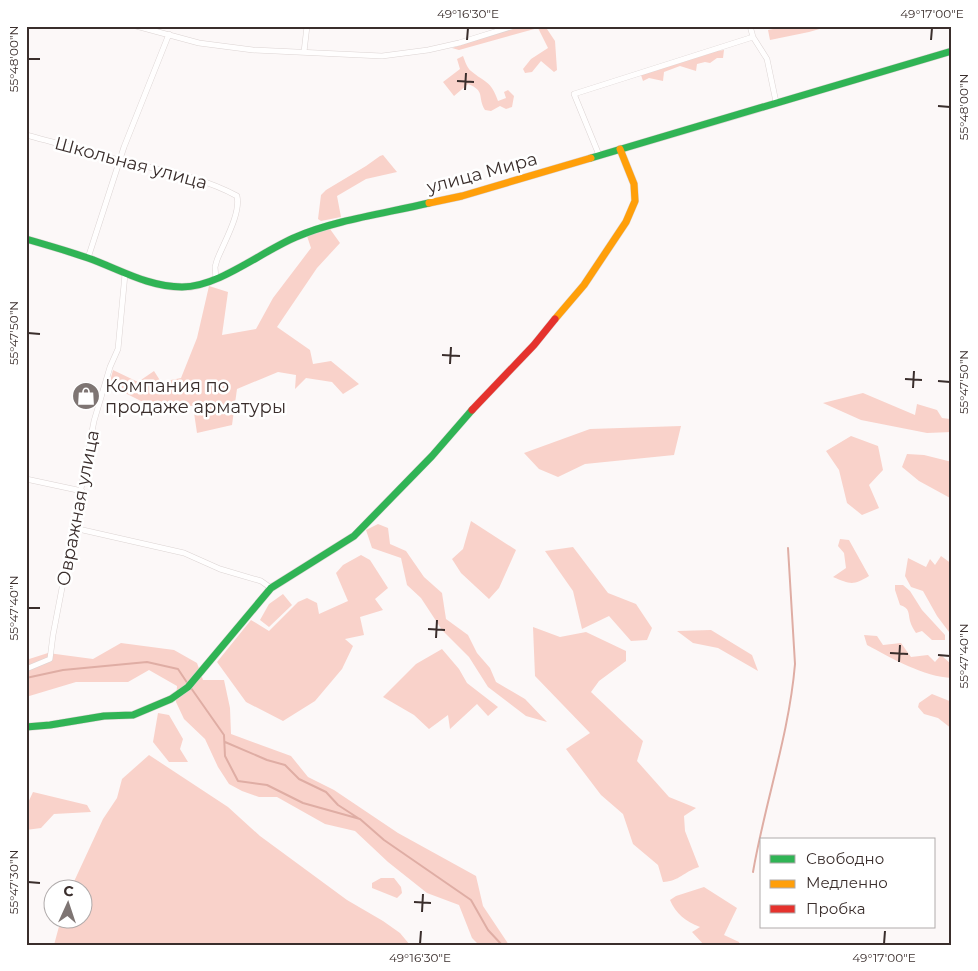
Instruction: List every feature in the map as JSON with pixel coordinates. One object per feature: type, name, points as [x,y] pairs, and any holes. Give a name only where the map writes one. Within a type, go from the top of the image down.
[{"type":"street","points":[[136,26],[199,43],[243,49],[382,56],[428,50],[459,43],[514,26]]},
{"type":"street","points":[[304,52],[307,26]]},
{"type":"street","points":[[750,26],[753,37],[767,59],[776,102]]},
{"type":"street","points":[[88,258],[124,147],[169,34]]},
{"type":"street","points":[[599,156],[574,94],[753,37]]},
{"type":"street","name":"улица Мира","points":[[26,238],[88,258],[125,274],[161,285],[183,287],[216,279],[311,230],[462,196],[952,51]]},
{"type":"street","name":"Школьная улица","points":[[26,134],[120,160],[175,172],[222,188],[237,196],[239,203],[236,215],[215,267],[216,279]]},
{"type":"street","points":[[26,727],[104,716],[133,715],[171,699],[190,685],[271,588],[354,536],[432,456],[456,427],[534,345],[584,285],[626,222],[635,201],[634,184],[620,149]]},
{"type":"street","name":"Овражная улица","points":[[26,669],[50,660],[53,635],[94,421],[110,367],[118,349],[125,274]]},
{"type":"street","points":[[26,479],[82,491]]},
{"type":"street","points":[[74,528],[184,553],[220,569],[261,581],[271,588]]},
{"type":"shaded area","points":[[519,26],[545,26],[555,41],[557,70],[554,72],[541,61],[532,72],[525,73],[523,69],[531,59],[548,48],[538,28],[459,50],[452,48]]},
{"type":"shaded area","points":[[789,26],[830,26],[770,40],[768,30]]},
{"type":"shaded area","points":[[724,50],[723,58],[717,58],[710,63],[697,64],[696,71],[680,66],[664,72],[663,81],[649,78],[643,81],[641,75],[710,52]]},
{"type":"shaded area","points":[[463,56],[470,70],[490,85],[498,101],[506,98],[504,92],[508,90],[514,96],[512,107],[506,109],[500,106],[491,111],[485,110],[479,92],[468,84],[454,96],[443,82],[460,69],[457,59]]},
{"type":"shaded area","points":[[383,155],[397,172],[366,179],[337,196],[341,217],[321,221],[318,219],[321,195],[326,190]]},
{"type":"shaded area","points":[[330,229],[340,243],[317,268],[277,327],[310,350],[313,364],[331,361],[359,384],[343,394],[332,382],[306,378],[295,389],[296,375],[278,372],[237,389],[232,425],[197,433],[193,406],[141,401],[109,385],[113,370],[138,382],[154,371],[161,382],[181,378],[197,338],[209,286],[228,292],[222,335],[256,329],[273,298],[311,248],[306,233]]},
{"type":"shaded area","points":[[863,393],[915,415],[917,404],[937,410],[942,418],[950,419],[952,417],[952,432],[927,433],[861,420],[823,403]]},
{"type":"shaded area","points":[[681,426],[674,455],[585,464],[558,477],[539,469],[524,453],[590,429]]},
{"type":"shaded area","points":[[851,436],[878,446],[883,470],[869,485],[879,508],[862,515],[847,503],[839,470],[826,451]]},
{"type":"shaded area","points":[[907,454],[924,455],[952,462],[952,499],[919,481],[902,467]]},
{"type":"shaded area","points":[[471,521],[516,550],[499,588],[489,599],[461,573],[452,559],[463,549]]},
{"type":"shaded area","points":[[378,524],[388,528],[390,544],[406,551],[424,577],[442,593],[446,619],[468,635],[477,653],[490,668],[496,682],[525,699],[547,722],[526,716],[488,687],[469,657],[442,630],[421,598],[407,585],[401,558],[372,548],[366,530]]},
{"type":"shaded area","points":[[840,539],[849,540],[869,576],[855,583],[833,577],[846,568],[844,553],[838,546]]},
{"type":"shaded area","points":[[573,547],[608,593],[636,604],[652,628],[647,640],[631,641],[609,616],[582,629],[573,591],[545,551]]},
{"type":"shaded area","points":[[361,555],[370,560],[388,588],[375,599],[383,610],[360,617],[364,635],[345,639],[353,646],[342,669],[315,701],[283,721],[246,702],[217,662],[251,620],[269,631],[298,602],[307,598],[317,603],[319,614],[348,601],[336,573],[343,565]]},
{"type":"shaded area","points":[[941,556],[952,564],[952,636],[937,616],[923,591],[911,587],[905,576],[908,558],[926,567],[930,559],[935,565]]},
{"type":"shaded area","points":[[895,585],[903,585],[910,591],[922,610],[945,635],[945,640],[932,640],[922,631],[916,633],[910,623],[907,609],[900,605]]},
{"type":"shaded area","points":[[283,594],[292,605],[269,627],[260,620],[269,604]]},
{"type":"shaded area","points":[[533,627],[560,637],[586,632],[626,651],[626,661],[599,681],[591,692],[643,741],[637,761],[669,797],[696,808],[684,816],[685,831],[699,867],[674,880],[663,882],[658,865],[633,844],[623,814],[601,795],[566,749],[590,733],[535,676]]},
{"type":"shaded area","points":[[711,630],[752,655],[758,671],[718,648],[693,643],[677,631]]},
{"type":"shaded area","points":[[864,635],[877,636],[883,645],[901,643],[911,657],[928,655],[935,662],[941,655],[951,664],[952,678],[919,671],[897,661],[867,645]]},
{"type":"shaded area","points":[[121,643],[174,650],[197,663],[203,680],[224,680],[230,708],[231,734],[291,756],[308,777],[334,790],[398,833],[476,876],[483,906],[509,945],[479,945],[472,938],[459,905],[427,893],[388,862],[355,831],[325,824],[277,797],[259,797],[229,784],[218,767],[205,739],[184,719],[176,702],[177,686],[149,670],[128,682],[76,682],[26,697],[26,660],[48,653],[93,659]]},
{"type":"shaded area","points":[[442,649],[459,669],[467,683],[498,707],[488,716],[477,704],[450,729],[448,715],[429,729],[414,715],[383,697],[416,664]]},
{"type":"shaded area","points":[[932,694],[952,702],[952,729],[938,718],[924,714],[918,707],[919,703]]},
{"type":"shaded area","points":[[158,713],[169,715],[183,739],[180,749],[188,762],[169,762],[153,742]]},
{"type":"shaded area","points":[[149,755],[228,807],[260,836],[347,900],[400,933],[410,945],[54,945],[59,928],[92,928],[92,878],[76,878],[103,819],[117,798],[122,779]]},
{"type":"shaded area","points":[[33,792],[87,805],[91,812],[54,814],[41,828],[26,830],[26,807]]},
{"type":"shaded area","points":[[381,878],[394,878],[401,887],[402,893],[397,898],[372,888],[372,883]]},
{"type":"shaded area","points":[[704,887],[737,908],[724,935],[739,942],[740,945],[704,945],[692,932],[700,927],[682,916],[670,900],[676,896]]},
{"type":"waterway","points":[[753,872],[788,717],[795,664],[788,548]]},
{"type":"waterway","points":[[26,678],[63,670],[147,662],[178,669],[188,684]]},
{"type":"waterway","points":[[191,688],[224,735],[225,756],[238,781],[267,785],[303,803],[360,819],[384,840],[471,900],[488,930],[502,945]]},
{"type":"waterway","points":[[225,742],[267,760],[285,765],[299,779],[326,792],[338,805],[358,818]]},
{"type":"traffic: fast","points":[[591,158],[952,51]]},
{"type":"traffic: fast","points":[[26,239],[88,258],[145,281],[182,287],[211,281],[225,275],[283,243],[311,231],[344,221],[429,203]]},
{"type":"traffic: fast","points":[[26,727],[104,716],[133,715],[171,699],[188,687],[271,588],[354,536],[432,456],[472,410]]},
{"type":"traffic: slow","points":[[555,319],[584,285],[626,222],[635,201],[634,184],[620,149]]},
{"type":"traffic: slow","points":[[429,203],[462,196],[591,158]]},
{"type":"traffic: jam","points":[[472,410],[534,345],[555,319]]},
{"type":"place","name":"Компания по продаже арматуры","points":[[86,396]]}]
